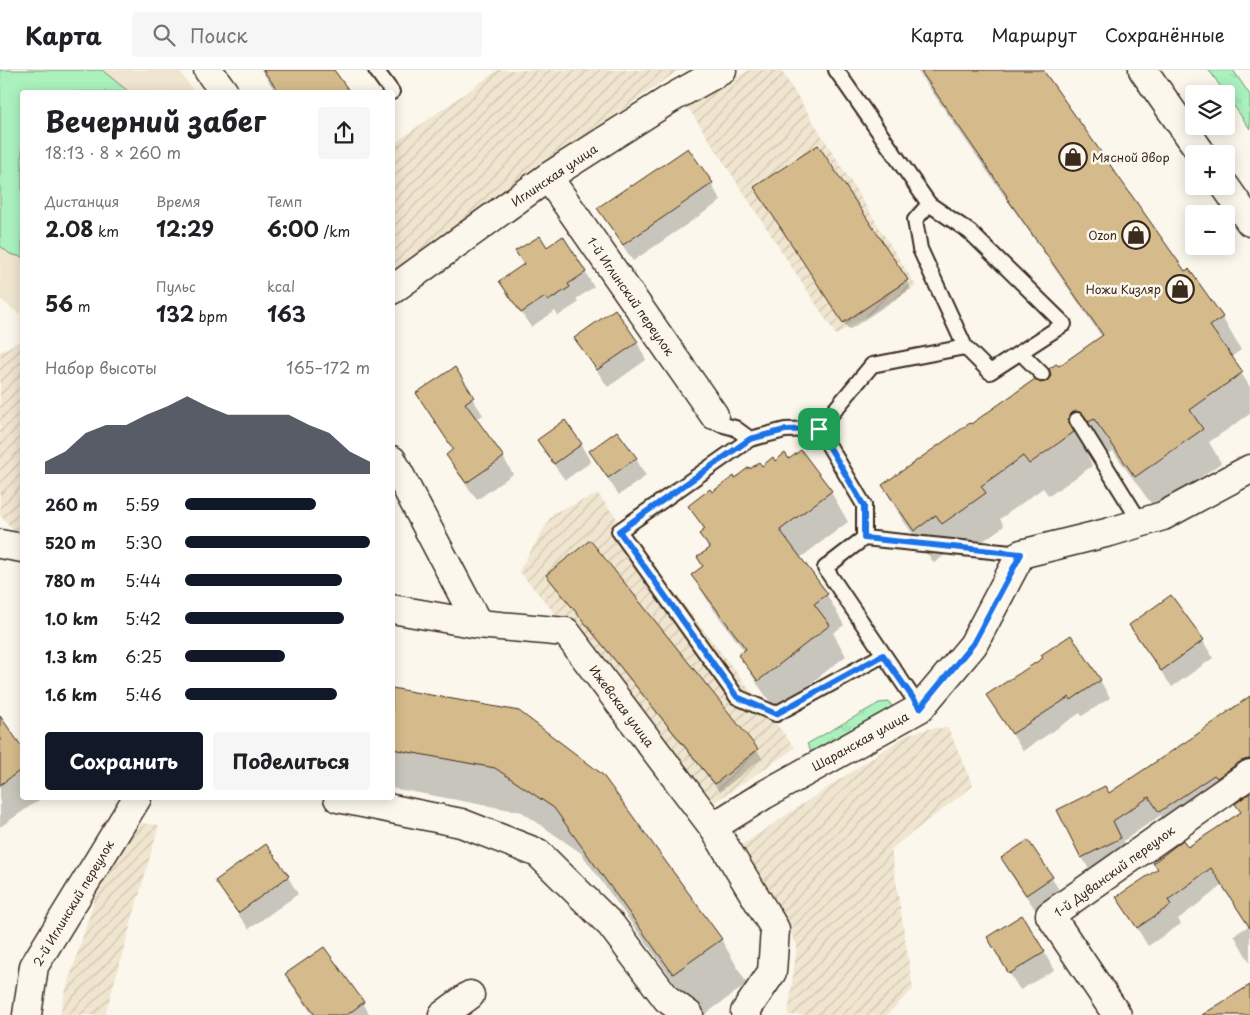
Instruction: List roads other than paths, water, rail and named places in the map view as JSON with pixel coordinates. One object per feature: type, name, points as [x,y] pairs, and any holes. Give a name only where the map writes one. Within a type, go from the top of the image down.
[{"type":"street","points":[[208,70],[223,90]]},
{"type":"street","name":"Иглинская улица","points":[[395,288],[548,178],[670,99],[722,70]]},
{"type":"street","points":[[1143,70],[1196,145]]},
{"type":"street","name":"1-й Иглинский переулок","points":[[548,178],[714,415]]},
{"type":"street","points":[[1231,195],[1250,222]]},
{"type":"street","points":[[395,466],[478,624]]},
{"type":"street","points":[[1021,554],[1110,532],[1163,516],[1250,469]]},
{"type":"street","points":[[0,544],[20,548]]},
{"type":"street","name":"Шаранская улица","points":[[713,827],[764,795],[920,708],[973,644],[1021,554]]},
{"type":"street","name":"Ижевская улица","points":[[395,610],[478,624],[566,632],[713,827],[775,929],[772,972],[742,1014]]},
{"type":"street","name":"1-й Дуванский переулок","points":[[1117,1015],[1050,915],[1250,774]]},
{"type":"street","name":"2-й Иглинский переулок","points":[[27,1015],[34,966],[136,800]]},
{"type":"street","points":[[348,800],[461,823],[538,853],[611,925],[666,999],[689,1015]]},
{"type":"street","points":[[443,1015],[470,995]]},
{"type":"lane","points":[[376,70],[391,90]]},
{"type":"lane","points":[[836,70],[929,204],[970,232],[1064,324],[990,372],[965,347],[920,249],[915,220],[929,204]]},
{"type":"lane","points":[[883,655],[776,714],[737,697],[619,531],[750,439],[785,430],[819,429],[872,365],[965,347]]},
{"type":"lane","points":[[1021,352],[1042,374]]},
{"type":"lane","points":[[714,415],[720,424],[735,428],[750,439]]},
{"type":"lane","points":[[1077,420],[1141,523]]},
{"type":"lane","points":[[819,429],[864,506],[864,538]]},
{"type":"lane","points":[[920,708],[825,568],[864,538],[1021,554]]},
{"type":"place","name":"Мясной двор","points":[[1073,157]]},
{"type":"place","name":"Ozon","points":[[1136,235]]},
{"type":"place","name":"Ножи Кизляр","points":[[1180,289]]}]
